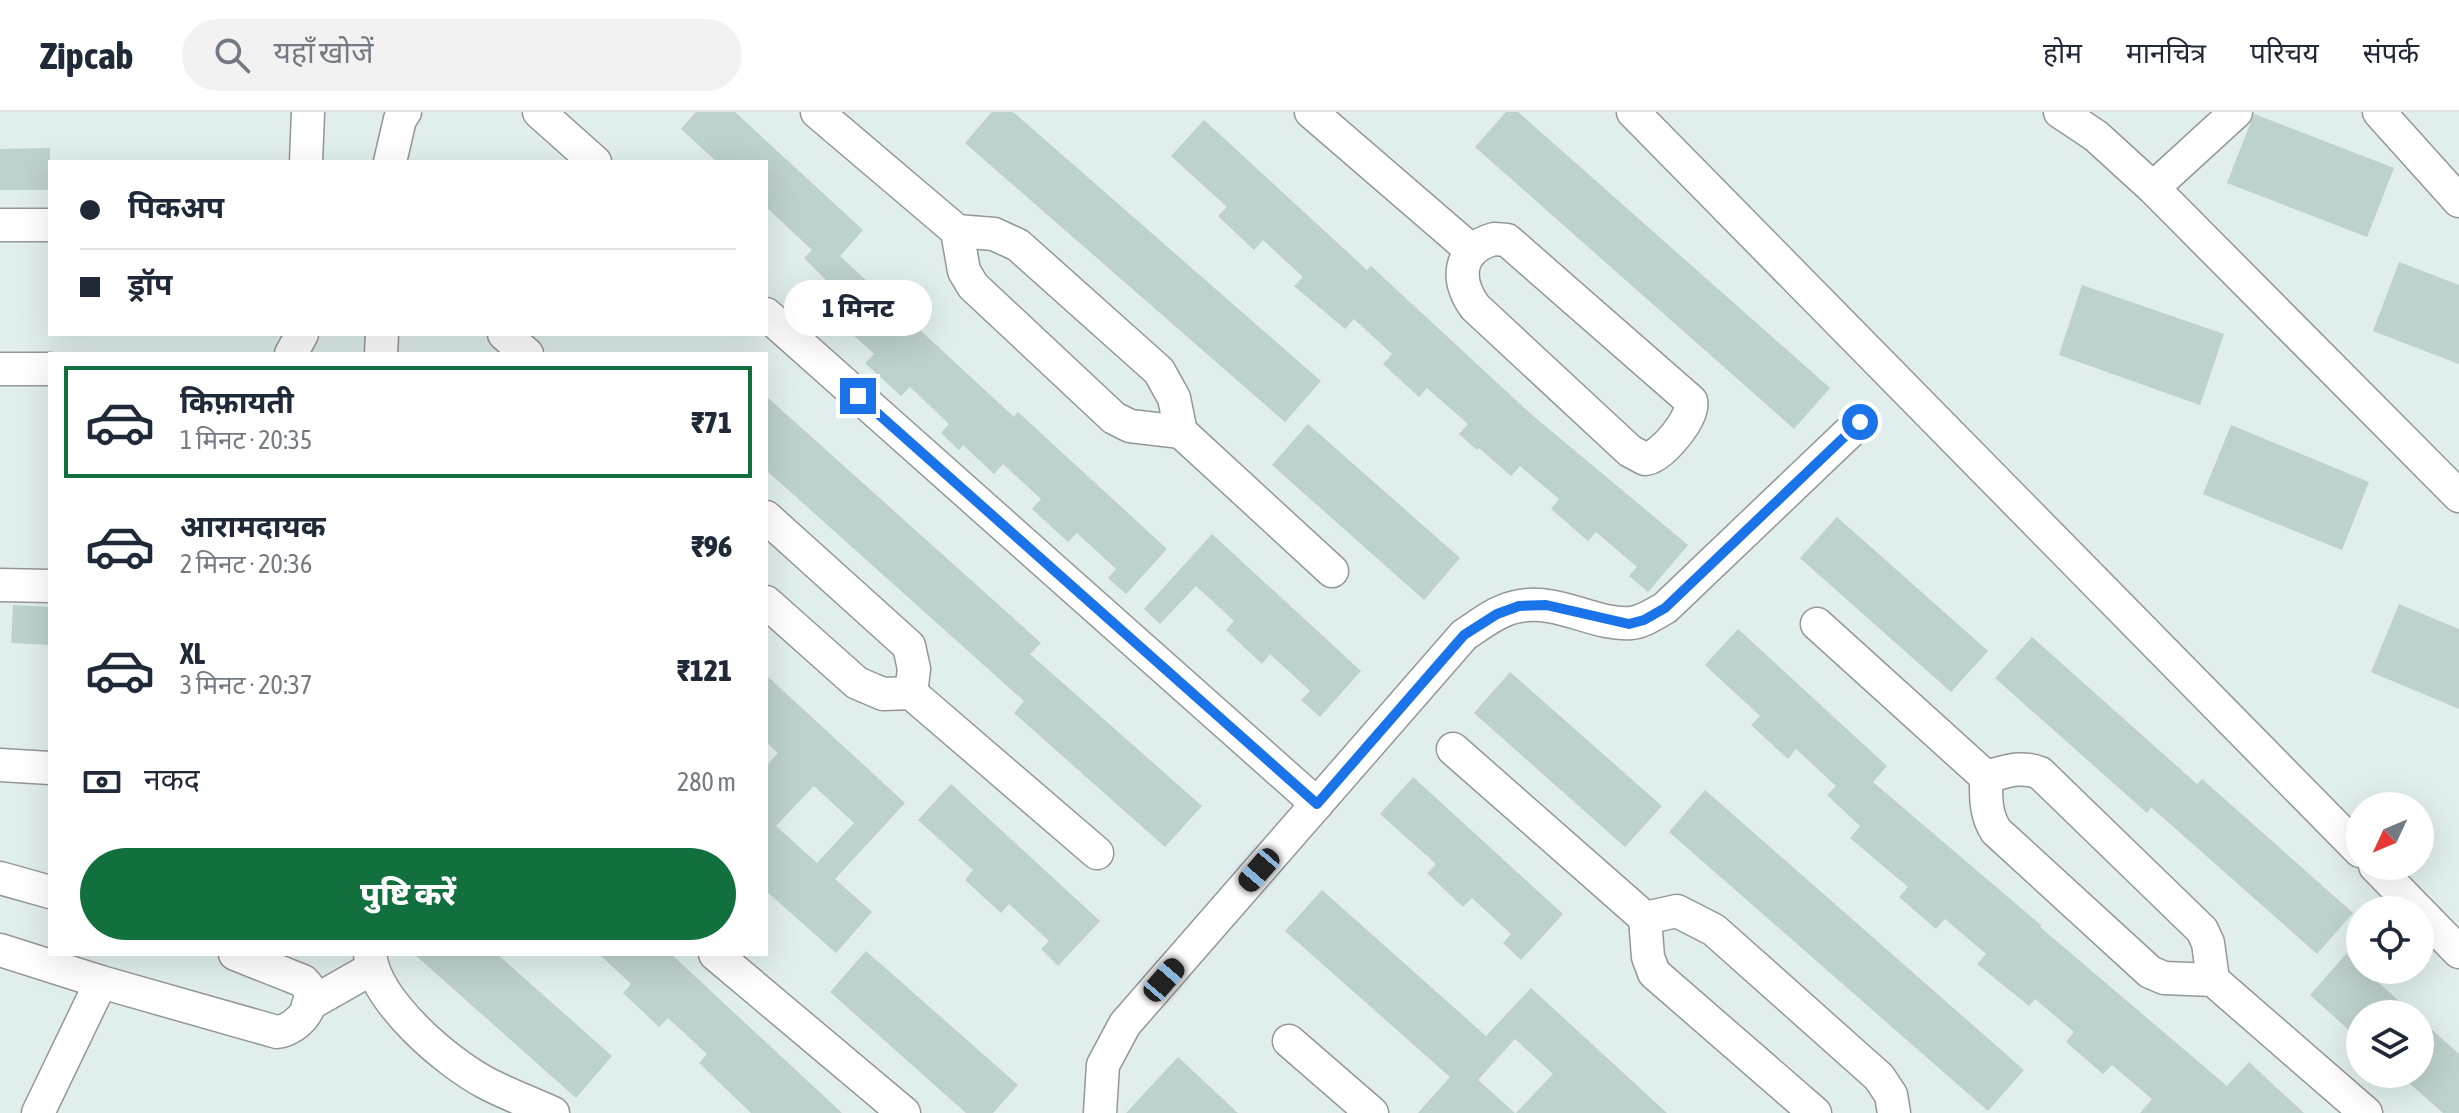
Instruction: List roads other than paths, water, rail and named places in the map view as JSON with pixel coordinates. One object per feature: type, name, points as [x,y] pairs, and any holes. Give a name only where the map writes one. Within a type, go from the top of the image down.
[{"type":"street","points":[[306,160],[308,112]]},
{"type":"street","points":[[390,160],[400,119],[405,112]]},
{"type":"street","points":[[539,112],[593,160]]},
{"type":"street","points":[[817,112],[957,231],[994,234],[1018,245],[1159,371],[1174,398],[1181,432],[1332,571]]},
{"type":"street","points":[[1311,112],[1471,250]]},
{"type":"street","points":[[1633,112],[2346,837]]},
{"type":"street","points":[[2060,112],[2096,136],[2153,188],[2456,487]]},
{"type":"street","points":[[2153,188],[2236,112]]},
{"type":"street","points":[[2379,112],[2459,201]]},
{"type":"street","points":[[0,225],[48,225]]},
{"type":"street","points":[[957,231],[964,271],[973,286],[1114,418],[1130,426],[1181,432]]},
{"type":"street","points":[[1494,239],[1507,240],[1689,397],[1693,407],[1690,416],[1658,456],[1645,459],[1630,451],[1475,307],[1466,295],[1463,280],[1464,262],[1471,250],[1494,239]]},
{"type":"street","points":[[768,316],[1317,804]]},
{"type":"street","points":[[506,336],[525,352]]},
{"type":"street","points":[[0,369],[48,369]]},
{"type":"street","points":[[1100,1113],[1103,1065],[1125,1024],[1464,635],[1497,614],[1519,606],[1546,605],[1629,624],[1654,614],[1665,608],[1860,422]]},
{"type":"street","points":[[768,519],[909,646],[914,669],[911,693]]},
{"type":"street","points":[[0,585],[48,586]]},
{"type":"street","points":[[768,604],[857,683],[883,694],[911,693],[1097,853]]},
{"type":"street","points":[[1817,624],[1986,777],[1986,806],[1989,821],[1996,831],[2150,972],[2164,978],[2213,980],[2366,1113]]},
{"type":"street","points":[[1453,749],[1645,918],[1648,957],[1654,973],[1815,1113]]},
{"type":"street","points":[[0,765],[48,768]]},
{"type":"street","points":[[1986,777],[2014,769],[2040,773],[2202,930],[2208,943],[2213,980]]},
{"type":"street","points":[[0,878],[48,891]]},
{"type":"street","points":[[2389,880],[2404,896]]},
{"type":"street","points":[[1645,918],[1677,911],[1714,930],[1879,1077],[1891,1095],[1894,1113]]},
{"type":"street","points":[[2434,926],[2459,952]]},
{"type":"street","points":[[0,950],[277,1032],[296,1025],[308,1005],[311,996],[309,987],[303,981],[240,956]]},
{"type":"street","points":[[717,956],[904,1113]]},
{"type":"street","points":[[308,1005],[371,961],[393,1006],[442,1051],[484,1082],[553,1113]]},
{"type":"street","points":[[38,1113],[101,982]]},
{"type":"street","points":[[1289,1041],[1372,1113]]}]
